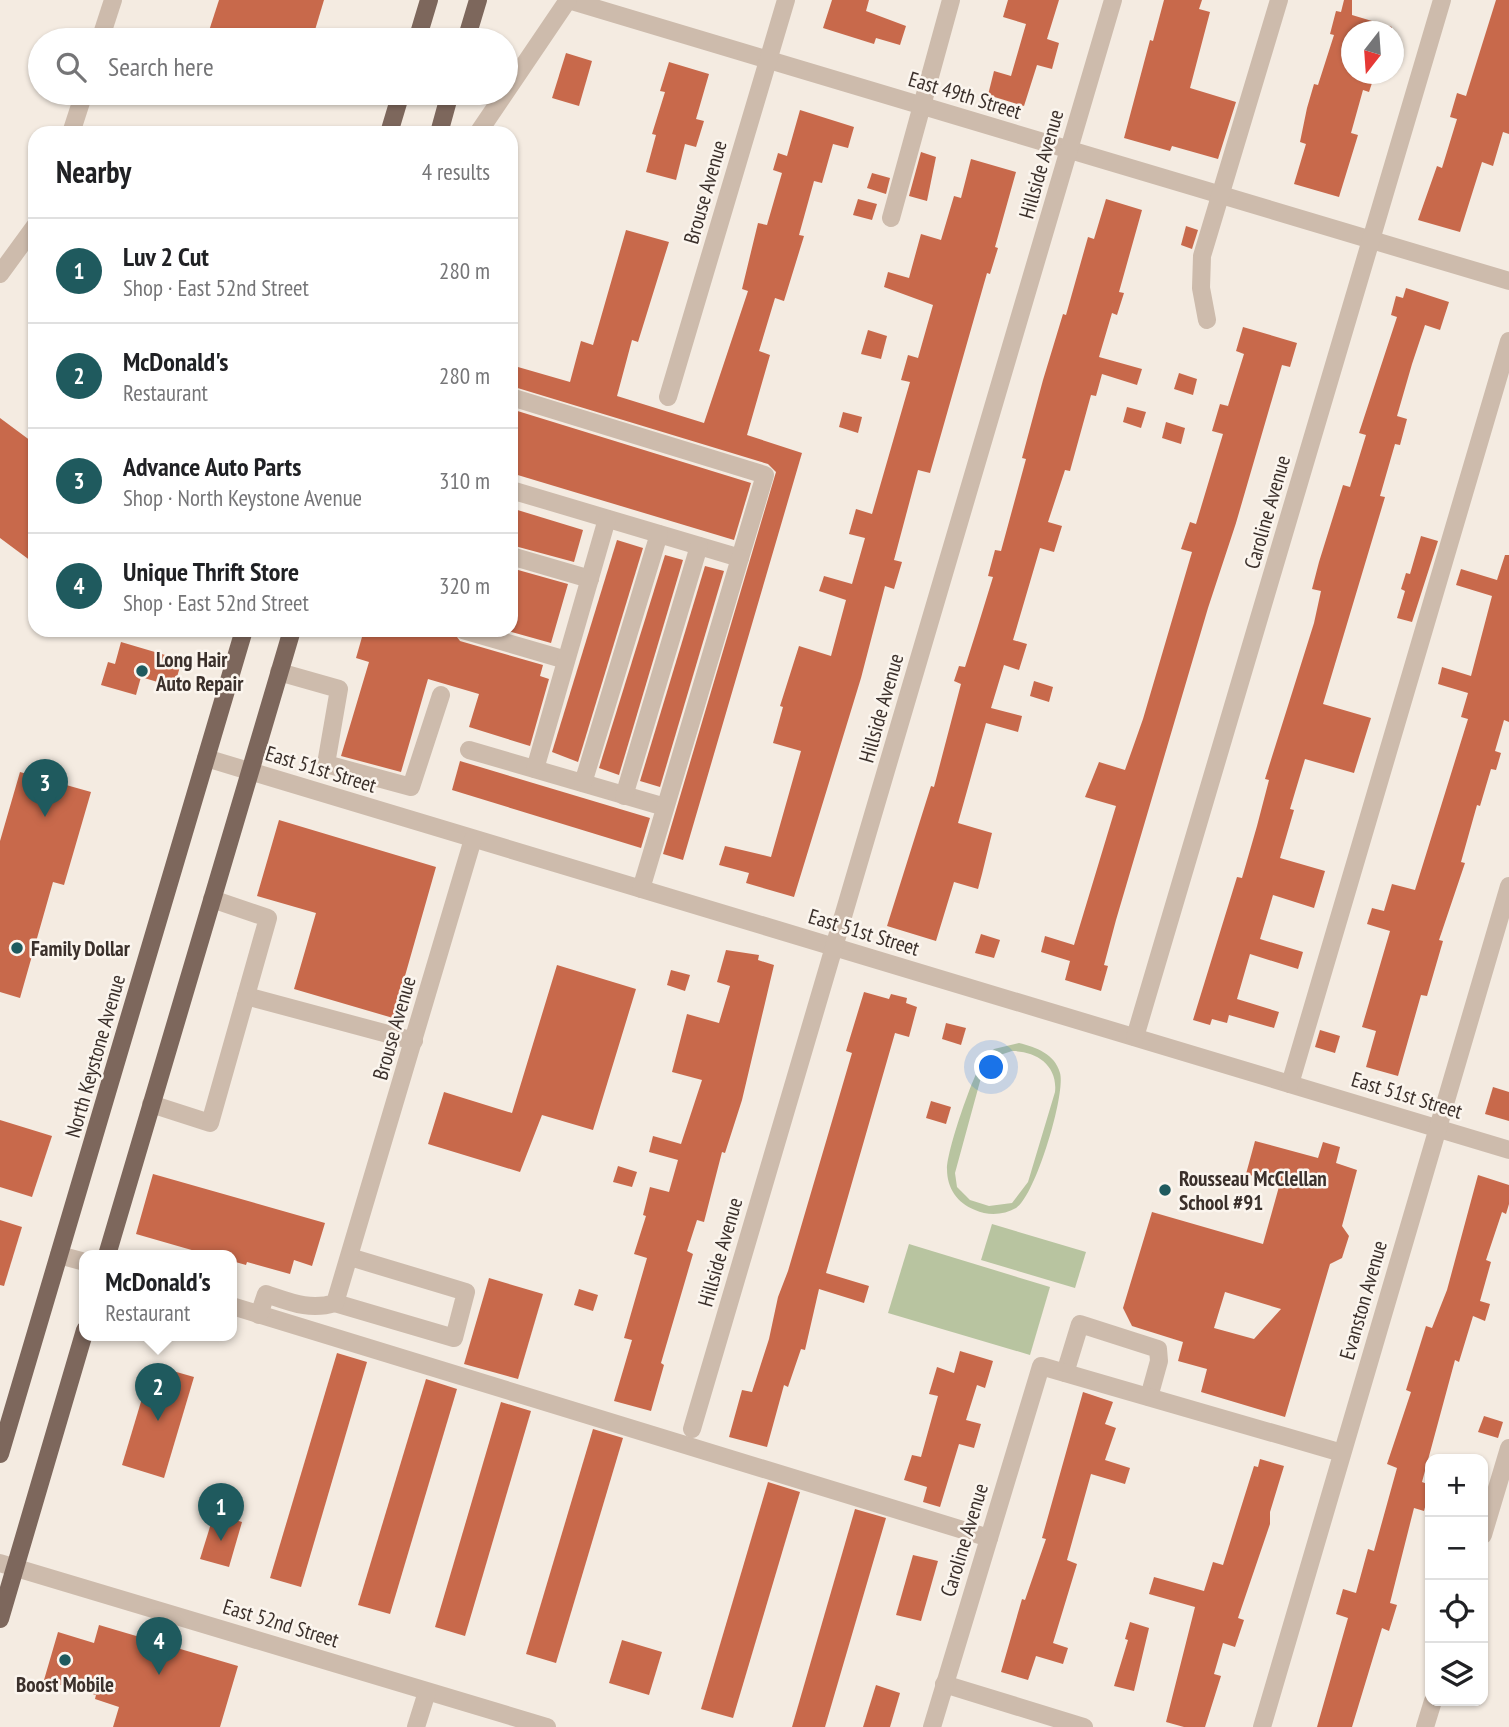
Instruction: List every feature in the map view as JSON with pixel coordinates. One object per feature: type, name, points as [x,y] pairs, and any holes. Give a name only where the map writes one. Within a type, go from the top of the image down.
[{"type":"main road","points":[[421,28],[429,0]]},
{"type":"main road","points":[[470,28],[478,0]]},
{"type":"main road","points":[[391,126],[397,105]]},
{"type":"main road","points":[[441,126],[447,105]]},
{"type":"main road","name":"North Keystone Avenue","points":[[0,1454],[241,637]]},
{"type":"main road","points":[[108,1250],[290,637]]},
{"type":"main road","points":[[0,1619],[7,1565],[81,1341]]},
{"type":"street","points":[[104,28],[113,0]]},
{"type":"street","points":[[518,74],[568,0]]},
{"type":"street","name":"East 49th Street","points":[[568,0],[1509,281]]},
{"type":"street","name":"Brouse Avenue","points":[[668,397],[786,0]]},
{"type":"street","points":[[891,218],[919,105],[951,0]]},
{"type":"street","name":"Hillside Avenue","points":[[692,1429],[1113,0]]},
{"type":"street","points":[[1207,320],[1202,288],[1202,256],[1279,0]]},
{"type":"street","name":"Caroline Avenue","points":[[1135,1037],[1442,0]]},
{"type":"street","points":[[73,126],[80,105]]},
{"type":"street","points":[[483,126],[497,105]]},
{"type":"street","points":[[0,274],[28,236]]},
{"type":"street","points":[[1290,1084],[1509,341]]},
{"type":"street","points":[[518,399],[765,475],[641,889]]},
{"type":"street","points":[[518,491],[740,558]]},
{"type":"street","points":[[535,769],[607,519]]},
{"type":"street","points":[[583,783],[659,534]]},
{"type":"street","points":[[624,796],[699,546]]},
{"type":"street","points":[[518,558],[590,579]]},
{"type":"street","points":[[487,637],[566,660]]},
{"type":"street","points":[[279,672],[339,689],[326,764],[318,792]]},
{"type":"street","points":[[403,818],[441,695]]},
{"type":"street","points":[[469,750],[665,807]]},
{"type":"street","name":"East 51st Street","points":[[206,758],[1509,1150]]},
{"type":"street","points":[[326,764],[411,788]]},
{"type":"street","name":"Brouse Avenue","points":[[335,1303],[473,839]]},
{"type":"street","name":"Evanston Avenue","points":[[1262,1727],[1509,886]]},
{"type":"street","points":[[151,1104],[210,1123],[268,918],[212,899]]},
{"type":"street","points":[[246,996],[414,1041]]},
{"type":"street","points":[[59,1255],[79,1260]]},
{"type":"street","points":[[259,1315],[266,1294],[305,1307],[321,1308],[335,1303],[453,1338],[466,1292],[350,1257]]},
{"type":"street","points":[[237,1308],[989,1538]]},
{"type":"street","points":[[1149,1397],[1160,1361],[1158,1349],[1080,1324],[1065,1373],[1342,1453]]},
{"type":"street","name":"Caroline Avenue","points":[[932,1727],[1041,1366],[1065,1373]]},
{"type":"street","points":[[1488,1518],[1509,1448]]},
{"type":"street","name":"East 52nd Street","points":[[7,1565],[547,1727]]},
{"type":"street","points":[[944,1684],[1084,1727]]},
{"type":"street","points":[[416,1727],[427,1692]]},
{"type":"street","points":[[1425,1727],[1431,1706]]},
{"type":"green space","points":[[1019,1043],[1038,1049],[1058,1066],[1061,1084],[1054,1122],[1040,1166],[1024,1200],[1016,1208],[991,1214],[975,1210],[958,1199],[949,1182],[947,1169],[955,1131],[972,1083],[982,1062],[994,1049]],"holes":[[[1012,1051],[1044,1061],[1053,1074],[1055,1092],[1028,1182],[1012,1203],[989,1206],[970,1200],[957,1187],[955,1173],[982,1074],[997,1056]]]},
{"type":"green space","points":[[992,1224],[1086,1252],[1075,1288],[981,1260]]},
{"type":"green space","points":[[909,1244],[1050,1287],[1030,1355],[888,1313]]},
{"type":"building","points":[[219,0],[324,0],[316,28],[210,28]]},
{"type":"building","points":[[832,0],[869,0],[866,11],[906,26],[900,45],[876,38],[874,44],[823,28]]},
{"type":"building","points":[[1008,0],[1059,0],[1047,39],[1059,43],[1052,69],[1037,65],[1024,106],[988,95],[994,71],[1011,76],[1026,24],[1003,17]]},
{"type":"building","points":[[1164,0],[1202,0],[1199,9],[1210,12],[1190,88],[1236,102],[1218,159],[1172,146],[1170,151],[1124,138],[1150,40],[1153,41]]},
{"type":"building","points":[[1344,0],[1352,0],[1352,15],[1372,21],[1341,21],[1341,84],[1372,84],[1369,92],[1363,90],[1351,133],[1358,135],[1339,197],[1294,184],[1306,144],[1300,142],[1307,108],[1314,84],[1318,85],[1334,35],[1330,34],[1336,11],[1341,12]]},
{"type":"building","points":[[1496,0],[1509,0],[1509,134],[1503,132],[1493,166],[1482,162],[1460,232],[1418,220],[1437,166],[1442,168],[1457,119],[1450,117],[1457,93],[1466,96]]},
{"type":"building","points":[[566,53],[592,61],[579,106],[552,98]]},
{"type":"building","points":[[669,62],[709,74],[696,119],[704,121],[696,147],[685,144],[676,180],[646,172],[656,135],[652,134],[665,92],[660,91]]},
{"type":"building","points":[[800,110],[854,127],[848,148],[833,144],[822,183],[814,181],[799,235],[804,236],[784,301],[775,298],[759,351],[770,355],[747,435],[802,453],[683,860],[663,854],[776,472],[768,464],[518,388],[518,367],[570,382],[581,341],[593,345],[626,230],[669,242],[638,342],[632,340],[617,396],[704,423],[748,291],[742,289],[758,223],[767,225],[782,173],[773,170],[778,153],[787,156]]},
{"type":"building","points":[[921,152],[936,157],[927,201],[909,196]]},
{"type":"building","points":[[971,159],[1016,172],[995,247],[998,248],[990,274],[987,273],[930,473],[918,470],[894,560],[902,562],[894,589],[885,586],[861,678],[794,897],[746,883],[749,873],[719,865],[725,846],[771,857],[801,751],[773,743],[783,707],[780,706],[799,646],[831,656],[846,600],[819,591],[824,576],[852,584],[865,538],[849,534],[856,509],[872,514],[910,382],[901,380],[908,355],[918,358],[933,305],[884,287],[888,272],[909,278],[921,234],[941,240],[954,196],[961,198]]},
{"type":"building","points":[[872,173],[890,178],[886,194],[867,188]]},
{"type":"building","points":[[858,199],[877,204],[872,220],[853,215]]},
{"type":"building","points":[[1106,199],[1142,210],[1119,292],[1124,293],[1117,315],[1112,313],[1099,357],[1142,369],[1137,385],[1102,374],[1096,396],[1091,395],[1070,471],[1065,470],[1048,522],[1062,526],[1054,552],[1040,548],[1013,640],[1027,644],[1019,670],[1004,665],[991,708],[1022,716],[1018,732],[986,723],[958,823],[992,833],[978,889],[954,882],[936,941],[887,926],[931,786],[934,787],[961,684],[954,681],[959,666],[965,667],[977,629],[993,577],[988,576],[995,550],[1001,551],[1026,459],[1022,458],[1043,380],[1063,314],[1066,315],[1088,237],[1094,239]]},
{"type":"building","points":[[1186,226],[1198,230],[1192,249],[1181,245]]},
{"type":"building","points":[[1406,288],[1449,302],[1440,330],[1425,325],[1412,364],[1397,416],[1407,419],[1400,445],[1395,444],[1380,496],[1385,497],[1323,704],[1371,718],[1354,773],[1305,759],[1290,809],[1294,810],[1280,858],[1325,871],[1314,908],[1273,895],[1260,939],[1303,952],[1298,969],[1250,954],[1237,999],[1279,1012],[1274,1028],[1229,1015],[1227,1023],[1212,1019],[1210,1025],[1193,1020],[1237,877],[1242,878],[1269,780],[1265,779],[1314,623],[1321,591],[1312,589],[1319,562],[1343,485],[1350,487],[1366,435],[1359,433],[1397,317],[1391,315],[1396,296],[1403,298]]},
{"type":"building","points":[[1243,327],[1297,343],[1290,367],[1282,365],[1208,608],[1116,920],[1104,965],[1108,966],[1101,991],[1065,980],[1070,961],[1041,952],[1045,936],[1074,945],[1116,806],[1085,797],[1099,762],[1125,770],[1143,719],[1192,552],[1181,549],[1190,522],[1196,524],[1223,434],[1212,431],[1220,404],[1228,406],[1244,354],[1236,351]]},
{"type":"building","points":[[868,330],[887,336],[881,359],[861,354]]},
{"type":"building","points":[[1179,373],[1197,379],[1193,395],[1174,389]]},
{"type":"building","points":[[1127,407],[1146,412],[1141,428],[1123,422]]},
{"type":"building","points":[[518,411],[751,483],[734,540],[518,475]]},
{"type":"building","points":[[843,412],[862,417],[858,433],[839,427]]},
{"type":"building","points":[[0,418],[28,439],[28,559],[0,538]]},
{"type":"building","points":[[1166,422],[1185,428],[1181,444],[1162,438]]},
{"type":"building","points":[[518,510],[583,530],[574,562],[518,547]]},
{"type":"building","points":[[1421,536],[1438,541],[1412,622],[1397,618],[1405,591],[1401,589],[1406,573],[1410,574]]},
{"type":"building","points":[[617,540],[643,548],[578,762],[552,752]]},
{"type":"building","points":[[665,555],[683,560],[619,775],[599,768]]},
{"type":"building","points":[[1505,555],[1509,555],[1509,722],[1504,720],[1495,751],[1501,753],[1496,770],[1491,769],[1480,806],[1477,805],[1461,862],[1465,863],[1439,940],[1443,941],[1427,996],[1421,995],[1398,1076],[1366,1067],[1376,1031],[1362,1027],[1390,931],[1367,924],[1372,908],[1384,911],[1392,884],[1415,890],[1468,719],[1461,717],[1468,693],[1438,684],[1442,667],[1471,676],[1492,596],[1456,585],[1461,569],[1497,580]]},
{"type":"building","points":[[705,566],[724,571],[660,787],[640,781]]},
{"type":"building","points":[[518,570],[568,584],[551,643],[518,634]]},
{"type":"building","points":[[362,637],[457,637],[460,641],[543,665],[540,676],[549,679],[530,746],[469,727],[479,694],[428,679],[401,772],[341,756],[369,662],[356,658]]},
{"type":"building","name":"Long Hair Auto Repair","points":[[121,642],[182,660],[174,687],[141,677],[136,695],[101,685],[108,662],[115,664]]},
{"type":"building","points":[[1034,681],[1053,687],[1049,702],[1030,696]]},
{"type":"building","points":[[460,761],[650,818],[641,848],[452,790]]},
{"type":"building","points":[[20,772],[91,792],[64,885],[53,882],[20,998],[0,992],[0,841]]},
{"type":"building","points":[[279,820],[436,867],[393,1018],[294,989],[316,913],[257,896]]},
{"type":"building","points":[[981,934],[1000,940],[994,958],[975,953]]},
{"type":"building","points":[[726,950],[759,955],[758,960],[774,965],[742,1100],[725,1153],[722,1152],[704,1222],[697,1220],[687,1251],[693,1254],[661,1363],[664,1365],[651,1411],[614,1401],[632,1340],[624,1338],[647,1258],[634,1254],[646,1216],[643,1215],[650,1187],[669,1192],[678,1160],[649,1152],[653,1136],[681,1144],[702,1080],[672,1072],[687,1014],[719,1023],[730,986],[717,982]]},
{"type":"building","points":[[557,965],[636,989],[593,1130],[542,1115],[520,1172],[428,1144],[444,1092],[512,1113]]},
{"type":"building","points":[[671,970],[690,975],[685,991],[667,985]]},
{"type":"building","points":[[864,992],[889,999],[891,994],[907,998],[906,1003],[917,1007],[909,1037],[895,1033],[826,1273],[869,1286],[864,1303],[819,1289],[805,1350],[801,1349],[788,1387],[784,1385],[767,1447],[729,1437],[742,1390],[752,1392],[769,1339],[778,1297],[852,1053],[846,1051]]},
{"type":"building","points":[[946,1023],[966,1028],[961,1045],[942,1039]]},
{"type":"building","points":[[1320,1030],[1340,1036],[1335,1053],[1315,1047]]},
{"type":"building","points":[[1493,1087],[1509,1092],[1509,1121],[1485,1114]]},
{"type":"building","points":[[931,1101],[951,1107],[946,1124],[926,1118]]},
{"type":"building","points":[[0,1120],[52,1136],[32,1197],[0,1187]]},
{"type":"building","points":[[1255,1141],[1318,1158],[1323,1142],[1340,1147],[1336,1163],[1357,1170],[1342,1226],[1349,1236],[1342,1258],[1330,1264],[1285,1417],[1201,1392],[1207,1369],[1178,1361],[1183,1342],[1132,1326],[1123,1308],[1152,1212],[1263,1244],[1280,1183],[1246,1174]],"holes":[[[1225,1292],[1281,1309],[1254,1339],[1214,1328]]]},
{"type":"building","points":[[618,1166],[637,1172],[632,1187],[613,1182]]},
{"type":"building","points":[[153,1174],[325,1223],[312,1266],[294,1260],[290,1274],[247,1262],[246,1265],[237,1262],[237,1250],[192,1250],[136,1234]]},
{"type":"building","points":[[1478,1175],[1509,1185],[1506,1214],[1502,1212],[1486,1260],[1491,1262],[1480,1301],[1490,1304],[1485,1321],[1473,1316],[1459,1362],[1455,1360],[1430,1454],[1425,1454],[1422,1482],[1425,1483],[1425,1507],[1424,1511],[1414,1508],[1390,1603],[1397,1605],[1389,1631],[1382,1628],[1352,1727],[1317,1727],[1348,1618],[1336,1614],[1343,1589],[1356,1593],[1368,1549],[1374,1551],[1397,1468],[1387,1464],[1411,1392],[1406,1390],[1426,1326],[1432,1328],[1447,1290]]},
{"type":"building","points":[[0,1220],[22,1227],[4,1286],[0,1285]]},
{"type":"building","points":[[489,1278],[543,1294],[518,1379],[464,1364]]},
{"type":"building","points":[[579,1289],[598,1295],[593,1311],[574,1305]]},
{"type":"building","points":[[960,1351],[993,1361],[985,1388],[977,1385],[966,1420],[981,1424],[974,1448],[959,1444],[940,1507],[923,1502],[927,1487],[904,1480],[912,1455],[921,1457],[938,1396],[929,1394],[937,1367],[954,1373]]},
{"type":"building","points":[[337,1353],[367,1362],[301,1587],[270,1578]]},
{"type":"building","points":[[152,1365],[194,1377],[164,1478],[122,1465]]},
{"type":"building","points":[[426,1379],[457,1389],[390,1614],[358,1605]]},
{"type":"building","points":[[1083,1392],[1113,1402],[1105,1424],[1116,1428],[1105,1460],[1130,1468],[1125,1484],[1091,1474],[1067,1560],[1077,1564],[1053,1643],[1068,1648],[1063,1664],[1036,1656],[1028,1680],[1001,1672],[1022,1599],[1025,1600],[1046,1539],[1042,1538]]},
{"type":"building","points":[[501,1402],[531,1411],[465,1636],[435,1627]]},
{"type":"building","points":[[1484,1416],[1503,1422],[1498,1438],[1478,1432]]},
{"type":"building","points":[[593,1429],[623,1438],[556,1663],[526,1654]]},
{"type":"building","points":[[1260,1459],[1284,1466],[1270,1512],[1270,1524],[1238,1618],[1244,1620],[1235,1647],[1223,1643],[1214,1674],[1221,1676],[1205,1727],[1184,1727],[1166,1722],[1195,1607],[1149,1594],[1154,1577],[1204,1591],[1213,1562],[1223,1565],[1254,1466],[1258,1467]]},
{"type":"building","points":[[768,1482],[800,1492],[733,1718],[701,1709]]},
{"type":"building","points":[[855,1509],[886,1518],[825,1727],[792,1727]]},
{"type":"building","points":[[222,1516],[242,1522],[229,1567],[200,1559],[213,1517]]},
{"type":"building","points":[[913,1555],[938,1561],[921,1621],[896,1615]]},
{"type":"building","points":[[1130,1622],[1149,1628],[1134,1691],[1114,1686],[1128,1640],[1125,1639]]},
{"type":"building","points":[[99,1625],[238,1666],[220,1727],[113,1727],[119,1707],[95,1699],[96,1695],[44,1680],[58,1632],[94,1643]]},
{"type":"building","points":[[622,1640],[662,1652],[649,1695],[609,1683]]},
{"type":"building","points":[[876,1685],[900,1693],[890,1727],[863,1727]]},
{"type":"place","name":"Long Hair Auto Repair","points":[[142,671]]},
{"type":"place","name":"Advance Auto Parts","points":[[45,817]]},
{"type":"place","name":"Family Dollar","points":[[17,948]]},
{"type":"place","name":"Rousseau McClellan School #91","points":[[1165,1190]]},
{"type":"place","name":"McDonald's","points":[[158,1421]]},
{"type":"place","name":"Luv 2 Cut","points":[[221,1541]]},
{"type":"place","name":"Boost Mobile","points":[[65,1660]]},
{"type":"place","name":"Unique Thrift Store","points":[[159,1675]]}]
